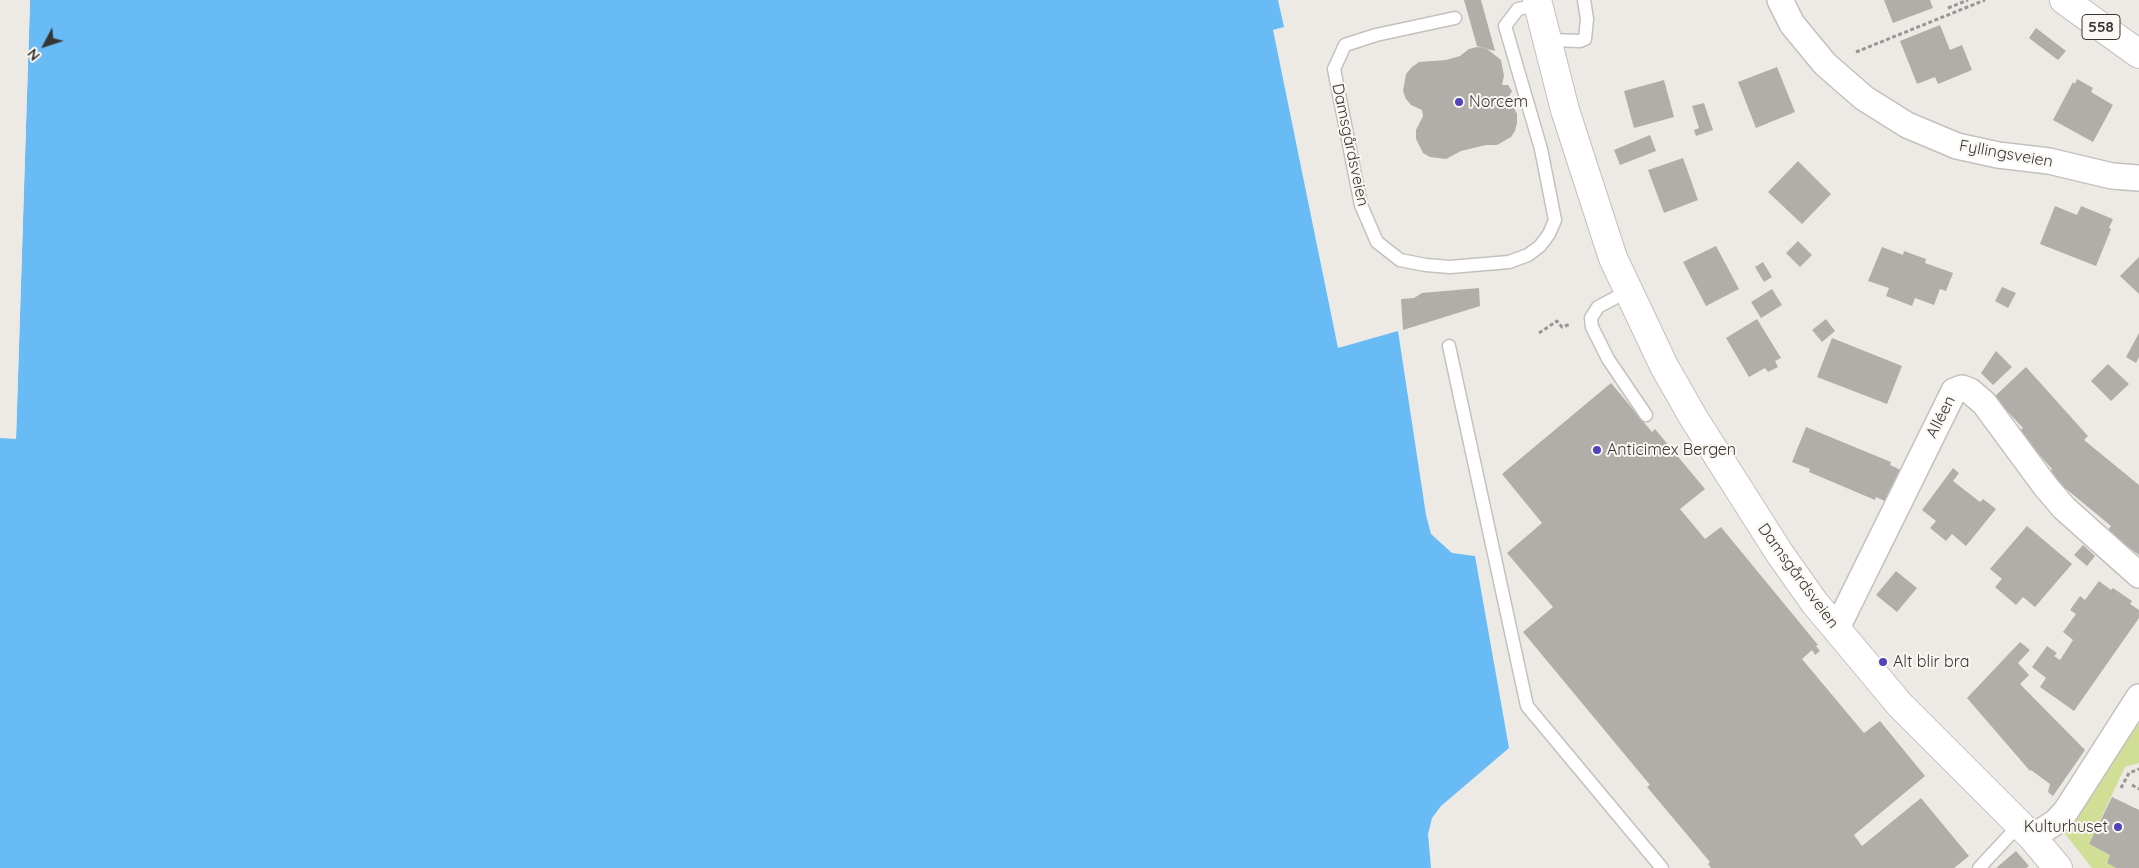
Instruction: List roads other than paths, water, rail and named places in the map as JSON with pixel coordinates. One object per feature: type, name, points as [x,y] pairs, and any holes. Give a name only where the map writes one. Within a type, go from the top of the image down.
[{"type":"street","name":"Fyllingsveien","points":[[1780,0],[1792,24],[1825,64],[1864,98],[1907,125],[1957,146],[1998,155],[2049,161],[2112,176],[2139,178]]},
{"type":"street","name":"558","points":[[2064,0],[2139,54]]},
{"type":"street","name":"Damsgårdsveien","points":[[1538,2],[1564,110],[1613,258],[1664,366],[1693,416],[1780,554],[1836,630],[1900,705],[2026,831],[2058,868]]},
{"type":"street","name":"Alléen","points":[[1836,630],[1954,391],[1962,388],[1970,391],[1984,403],[2046,487],[2064,508],[2139,576]]},
{"type":"street","points":[[2026,831],[2056,822],[2066,812],[2139,697]]},
{"type":"lane","points":[[1548,40],[1580,41],[1586,39],[1587,19],[1584,0]]},
{"type":"lane","name":"Damsgårdsveien","points":[[1455,18],[1345,45],[1334,69],[1361,205],[1377,242],[1400,260],[1450,267],[1508,262],[1528,256],[1540,246],[1549,234],[1555,220],[1540,149],[1505,26],[1518,9],[1538,2]]},
{"type":"lane","points":[[1628,291],[1598,307],[1590,318],[1592,327],[1608,359],[1646,415]]},
{"type":"lane","points":[[1449,346],[1527,706],[1662,868]]},
{"type":"lane","points":[[1979,868],[2026,831]]},
{"type":"water","points":[[30,0],[1278,0],[1284,27],[1273,30],[1338,348],[1398,331],[1426,515],[1431,534],[1452,553],[1475,556],[1509,748],[1441,806],[1432,818],[1428,834],[1431,868],[0,868],[0,438],[16,438]]},
{"type":"place","name":"Norcem","points":[[1459,102]]},
{"type":"place","name":"Anticimex Bergen","points":[[1597,450]]},
{"type":"place","name":"Alt blir bra","points":[[1883,662]]},
{"type":"place","name":"Kulturhuset","points":[[2118,827]]}]
